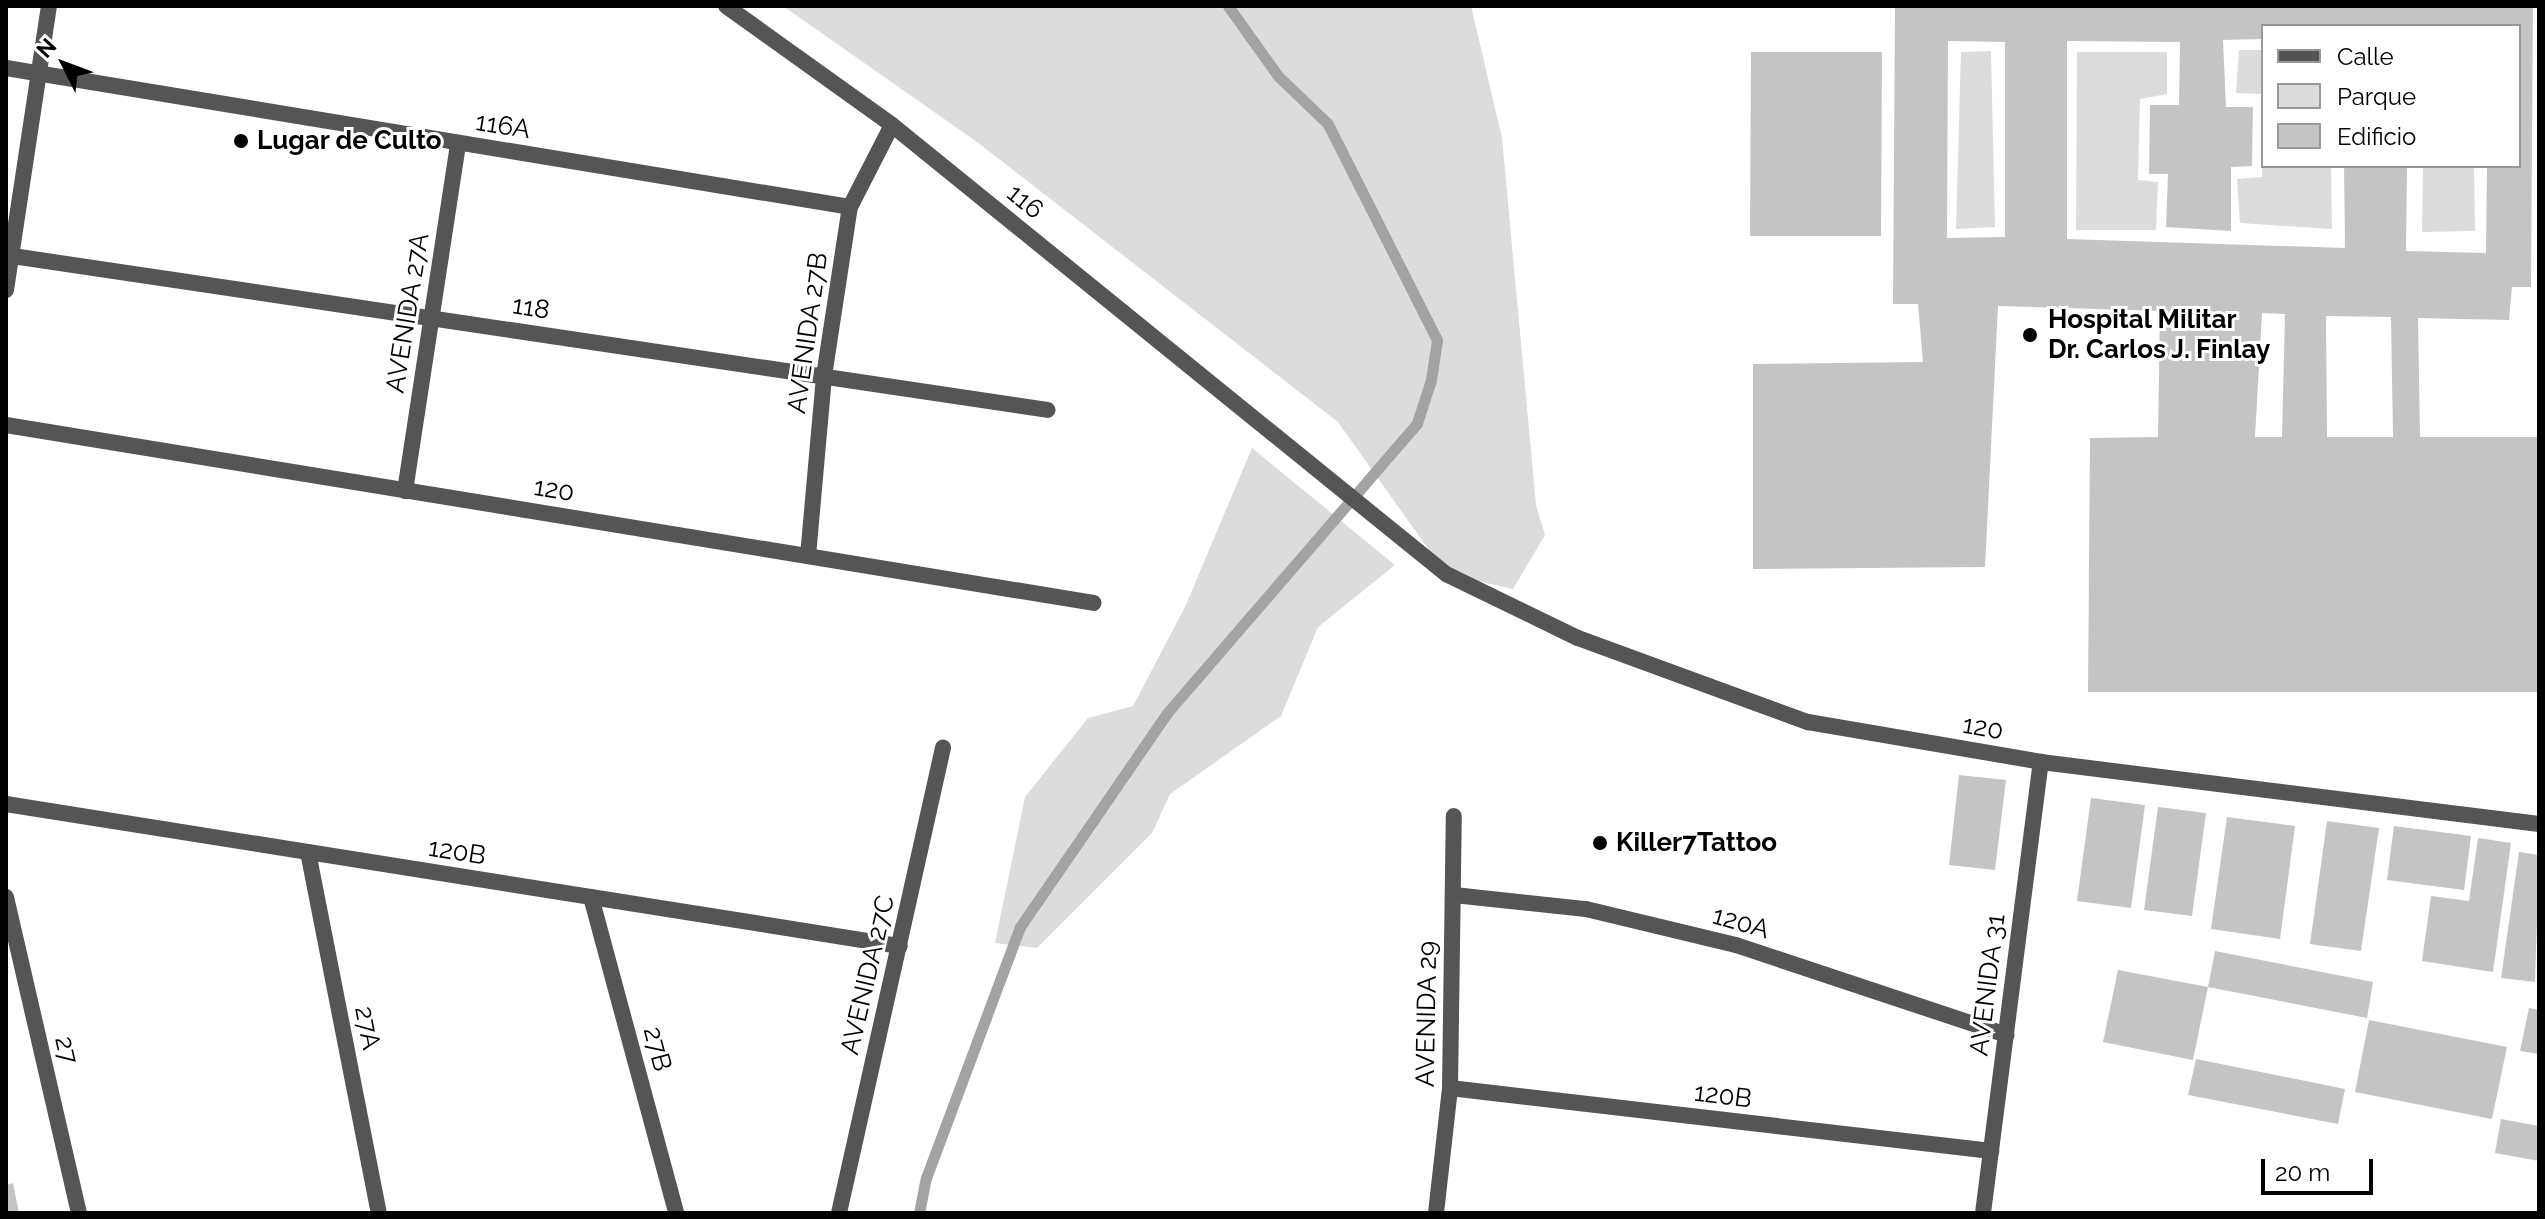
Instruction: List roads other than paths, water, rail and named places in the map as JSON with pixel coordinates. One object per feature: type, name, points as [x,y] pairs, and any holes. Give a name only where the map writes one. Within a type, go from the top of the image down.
[{"type":"street","points":[[6,290],[8,255],[49,6]]},
{"type":"street","name":"116","points":[[726,6],[892,125],[1446,574]]},
{"type":"street","name":"116A","points":[[6,68],[850,207]]},
{"type":"street","name":"AVENIDA 27B","points":[[808,556],[824,376],[850,207],[892,125]]},
{"type":"street","name":"AVENIDA 27A","points":[[405,491],[458,143]]},
{"type":"street","name":"118","points":[[8,255],[1048,410]]},
{"type":"street","name":"120","points":[[6,425],[1094,603]]},
{"type":"street","name":"120","points":[[1446,574],[1624,659],[1808,722],[2041,762],[2539,824]]},
{"type":"street","name":"AVENIDA 27C","points":[[839,1213],[943,747]]},
{"type":"street","name":"AVENIDA 31","points":[[1983,1213],[2041,762]]},
{"type":"street","name":"120B","points":[[6,804],[900,946]]},
{"type":"street","name":"AVENIDA 29","points":[[1436,1213],[1450,1088],[1454,816]]},
{"type":"street","name":"27A","points":[[308,852],[379,1213]]},
{"type":"street","name":"120A","points":[[1454,895],[1586,909],[1736,945],[2006,1035]]},
{"type":"street","name":"27","points":[[6,897],[79,1213]]},
{"type":"street","name":"27B","points":[[591,897],[676,1213]]},
{"type":"street","name":"120B","points":[[1450,1088],[1991,1151]]},
{"type":"waterway","points":[[919,1213],[926,1178],[1020,927],[1167,713],[1417,423],[1431,380],[1437,340],[1328,124],[1278,76],[1228,6]]},
{"type":"place","name":"Lugar de Culto","points":[[241,141]]},
{"type":"place","name":"Hospital Militar Dr. Carlos J. Finlay","points":[[2030,335]]},
{"type":"place","name":"Killer7Tattoo","points":[[1600,843]]}]
